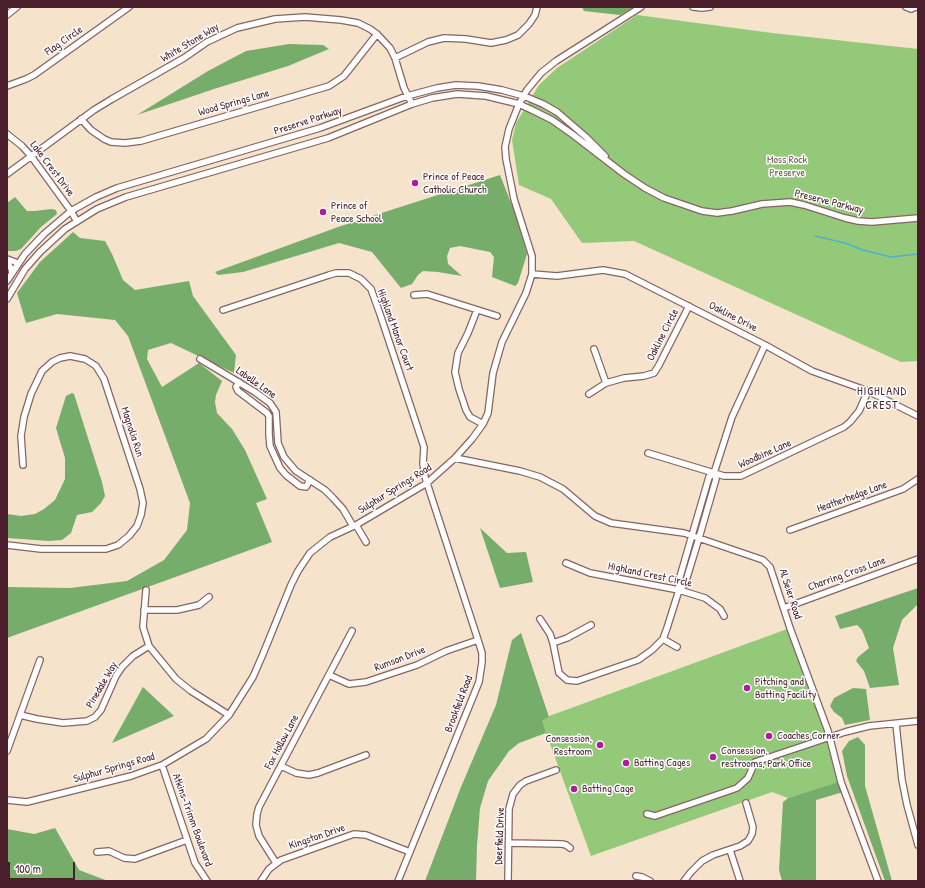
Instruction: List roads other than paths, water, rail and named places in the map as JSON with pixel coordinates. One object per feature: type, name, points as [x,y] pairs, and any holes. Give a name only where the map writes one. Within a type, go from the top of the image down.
[{"type":"street","points":[[7,15],[17,7]]},
{"type":"street","name":"Flag Circle","points":[[7,86],[26,79],[34,74],[129,7]]},
{"type":"street","points":[[395,58],[428,42],[444,38],[491,43],[506,40],[518,35],[529,24],[535,16],[538,7]]},
{"type":"street","name":"Sulphur Springs Road","points":[[7,800],[27,802],[131,776],[162,765],[206,739],[229,715],[253,677],[291,585],[303,562],[310,553],[330,537],[355,525],[427,483],[455,458],[472,439],[483,424],[489,406],[493,373],[502,342],[526,293],[532,274],[532,256],[514,199],[505,147],[519,104],[533,81],[556,61],[641,7]]},
{"type":"street","points":[[692,7],[710,7]]},
{"type":"street","points":[[906,7],[911,9],[916,7]]},
{"type":"street","name":"White Stone Way","points":[[7,174],[81,119],[112,99],[184,58],[207,42],[225,33],[250,24],[289,17],[349,21],[364,26],[377,34],[390,48],[395,58],[404,88],[412,104]]},
{"type":"street","name":"Wood Springs Lane","points":[[81,119],[91,130],[111,142],[125,143],[141,141],[329,86],[344,76],[377,34]]},
{"type":"street","name":"Preserve Parkway","points":[[7,281],[25,254],[44,234],[71,211],[96,197],[117,188],[320,128],[407,96],[437,88],[478,86],[524,96],[544,104],[567,120],[624,174]]},
{"type":"street","name":"Preserve Parkway","points":[[7,299],[25,270],[56,236],[76,220],[97,209],[126,197],[328,138],[412,104],[445,96],[470,94],[486,96],[519,104],[552,120],[645,188],[664,198],[702,211],[717,213],[762,204],[790,202],[858,221],[872,222],[918,218]]},
{"type":"street","name":"Lake Crest Drive","points":[[7,134],[22,146],[31,156],[76,220]]},
{"type":"street","points":[[7,259],[18,264]]},
{"type":"street","points":[[7,264],[11,268],[12,273]]},
{"type":"street","name":"Oakline Drive","points":[[532,274],[557,276],[598,270],[625,274],[821,375],[868,392],[918,416]]},
{"type":"street","name":"Highland Manor Court","points":[[224,310],[329,275],[349,273],[361,279],[370,289],[376,303],[424,447],[424,471],[427,483]]},
{"type":"street","points":[[414,295],[427,294],[497,316]]},
{"type":"street","name":"Oakline Circle","points":[[590,394],[606,382],[654,373],[689,306]]},
{"type":"street","points":[[477,310],[458,353],[455,372],[457,384],[466,410],[470,417],[483,424]]},
{"type":"street","points":[[540,620],[546,627],[553,642],[559,673],[567,680],[577,681],[638,660],[652,650],[662,639],[671,617],[679,590],[678,580],[709,477],[714,473],[732,417],[765,345]]},
{"type":"street","points":[[594,349],[606,382]]},
{"type":"street","name":"Magnolia Run","points":[[7,545],[41,549],[106,549],[118,545],[129,536],[137,526],[141,515],[143,503],[140,489],[104,379],[96,366],[85,359],[75,356],[60,358],[47,365],[42,371],[31,394],[24,418],[21,436],[23,465]]},
{"type":"street","name":"Labelle Lane","points":[[200,359],[261,395],[274,408],[276,412],[278,443],[284,457],[296,471],[325,490],[333,498],[343,509],[366,542]]},
{"type":"street","points":[[239,382],[236,387],[238,391],[269,416],[270,446],[275,460],[280,468],[300,486],[306,487],[310,480]]},
{"type":"street","name":"Woodbine Lane","points":[[648,454],[730,477],[746,474],[847,425],[855,416],[868,392]]},
{"type":"street","name":"Al Seier Road","points":[[455,458],[520,471],[545,479],[563,489],[595,516],[611,522],[650,527],[692,535],[763,560],[770,567],[829,736],[841,782],[878,881]]},
{"type":"street","points":[[679,590],[685,584],[691,566],[716,479],[714,473]]},
{"type":"street","name":"Heatherhedge Lane","points":[[790,530],[903,489],[918,479]]},
{"type":"street","name":"Brookfield Road","points":[[398,881],[479,682],[482,662],[478,640],[427,483]]},
{"type":"street","points":[[701,503],[708,506]]},
{"type":"street","name":"Charring Cross Lane","points":[[784,608],[918,560]]},
{"type":"street","name":"Highland Crest Circle","points":[[566,563],[590,573],[679,590],[709,601],[720,609],[724,616]]},
{"type":"street","points":[[684,564],[691,566]]},
{"type":"street","points":[[146,590],[143,627],[149,646],[176,679],[191,691],[229,715]]},
{"type":"street","points":[[144,610],[177,610],[199,605],[210,597]]},
{"type":"street","points":[[553,642],[567,638],[591,625]]},
{"type":"street","name":"Fox Hollow Lane","points":[[276,863],[259,836],[256,826],[256,819],[259,807],[352,631]]},
{"type":"street","points":[[662,639],[677,647]]},
{"type":"street","name":"Rumson Drive","points":[[329,675],[349,684],[366,682],[417,665],[446,651],[478,640]]},
{"type":"street","name":"Pinedale Way","points":[[20,715],[36,720],[63,723],[87,721],[95,717],[101,710],[116,676],[122,667],[133,656],[149,646]]},
{"type":"street","points":[[7,751],[40,660]]},
{"type":"street","points":[[647,814],[655,816],[737,788],[748,778],[755,762],[829,736],[869,726],[918,721]]},
{"type":"street","points":[[896,724],[902,780],[918,845]]},
{"type":"street","points":[[281,766],[292,772],[309,774],[318,773],[366,756]]},
{"type":"street","name":"Atkins-Trimm Boulevard","points":[[162,765],[187,840],[196,863],[207,881]]},
{"type":"street","name":"Deerfield Drive","points":[[508,881],[509,808],[513,794],[520,785],[526,781],[556,770]]},
{"type":"street","points":[[684,881],[702,861],[745,843],[752,834],[753,823],[746,803]]},
{"type":"street","name":"Kingston Drive","points":[[261,881],[269,869],[276,863],[288,857],[354,834],[366,834],[410,852]]},
{"type":"street","points":[[97,852],[109,851],[124,858],[135,859],[187,840]]},
{"type":"street","points":[[508,843],[562,844],[570,848]]},
{"type":"street","points":[[730,850],[740,881]]},
{"type":"street","points":[[636,876],[650,881]]},
{"type":"waterway","points":[[815,236],[845,243],[863,250],[891,257],[918,254]]},
{"type":"place","name":"Prince of Peace Catholic Church","points":[[415,183]]},
{"type":"place","name":"Prince of Peace School","points":[[323,212]]},
{"type":"place","name":"Pitching and Batting Facility","points":[[747,688]]},
{"type":"place","name":"Coaches Corner","points":[[769,736]]},
{"type":"place","name":"Consession, Restroom","points":[[600,745]]},
{"type":"place","name":"Consession, restrooms, Park Office","points":[[713,757]]},
{"type":"place","name":"Batting Cages","points":[[626,763]]},
{"type":"place","name":"Batting Cage","points":[[574,789]]},
{"type":"district","name":"HIGHLAND CREST","points":[[882,399]]},
{"type":"park label","name":"Moss Rock Preserve","points":[[787,166]]}]
